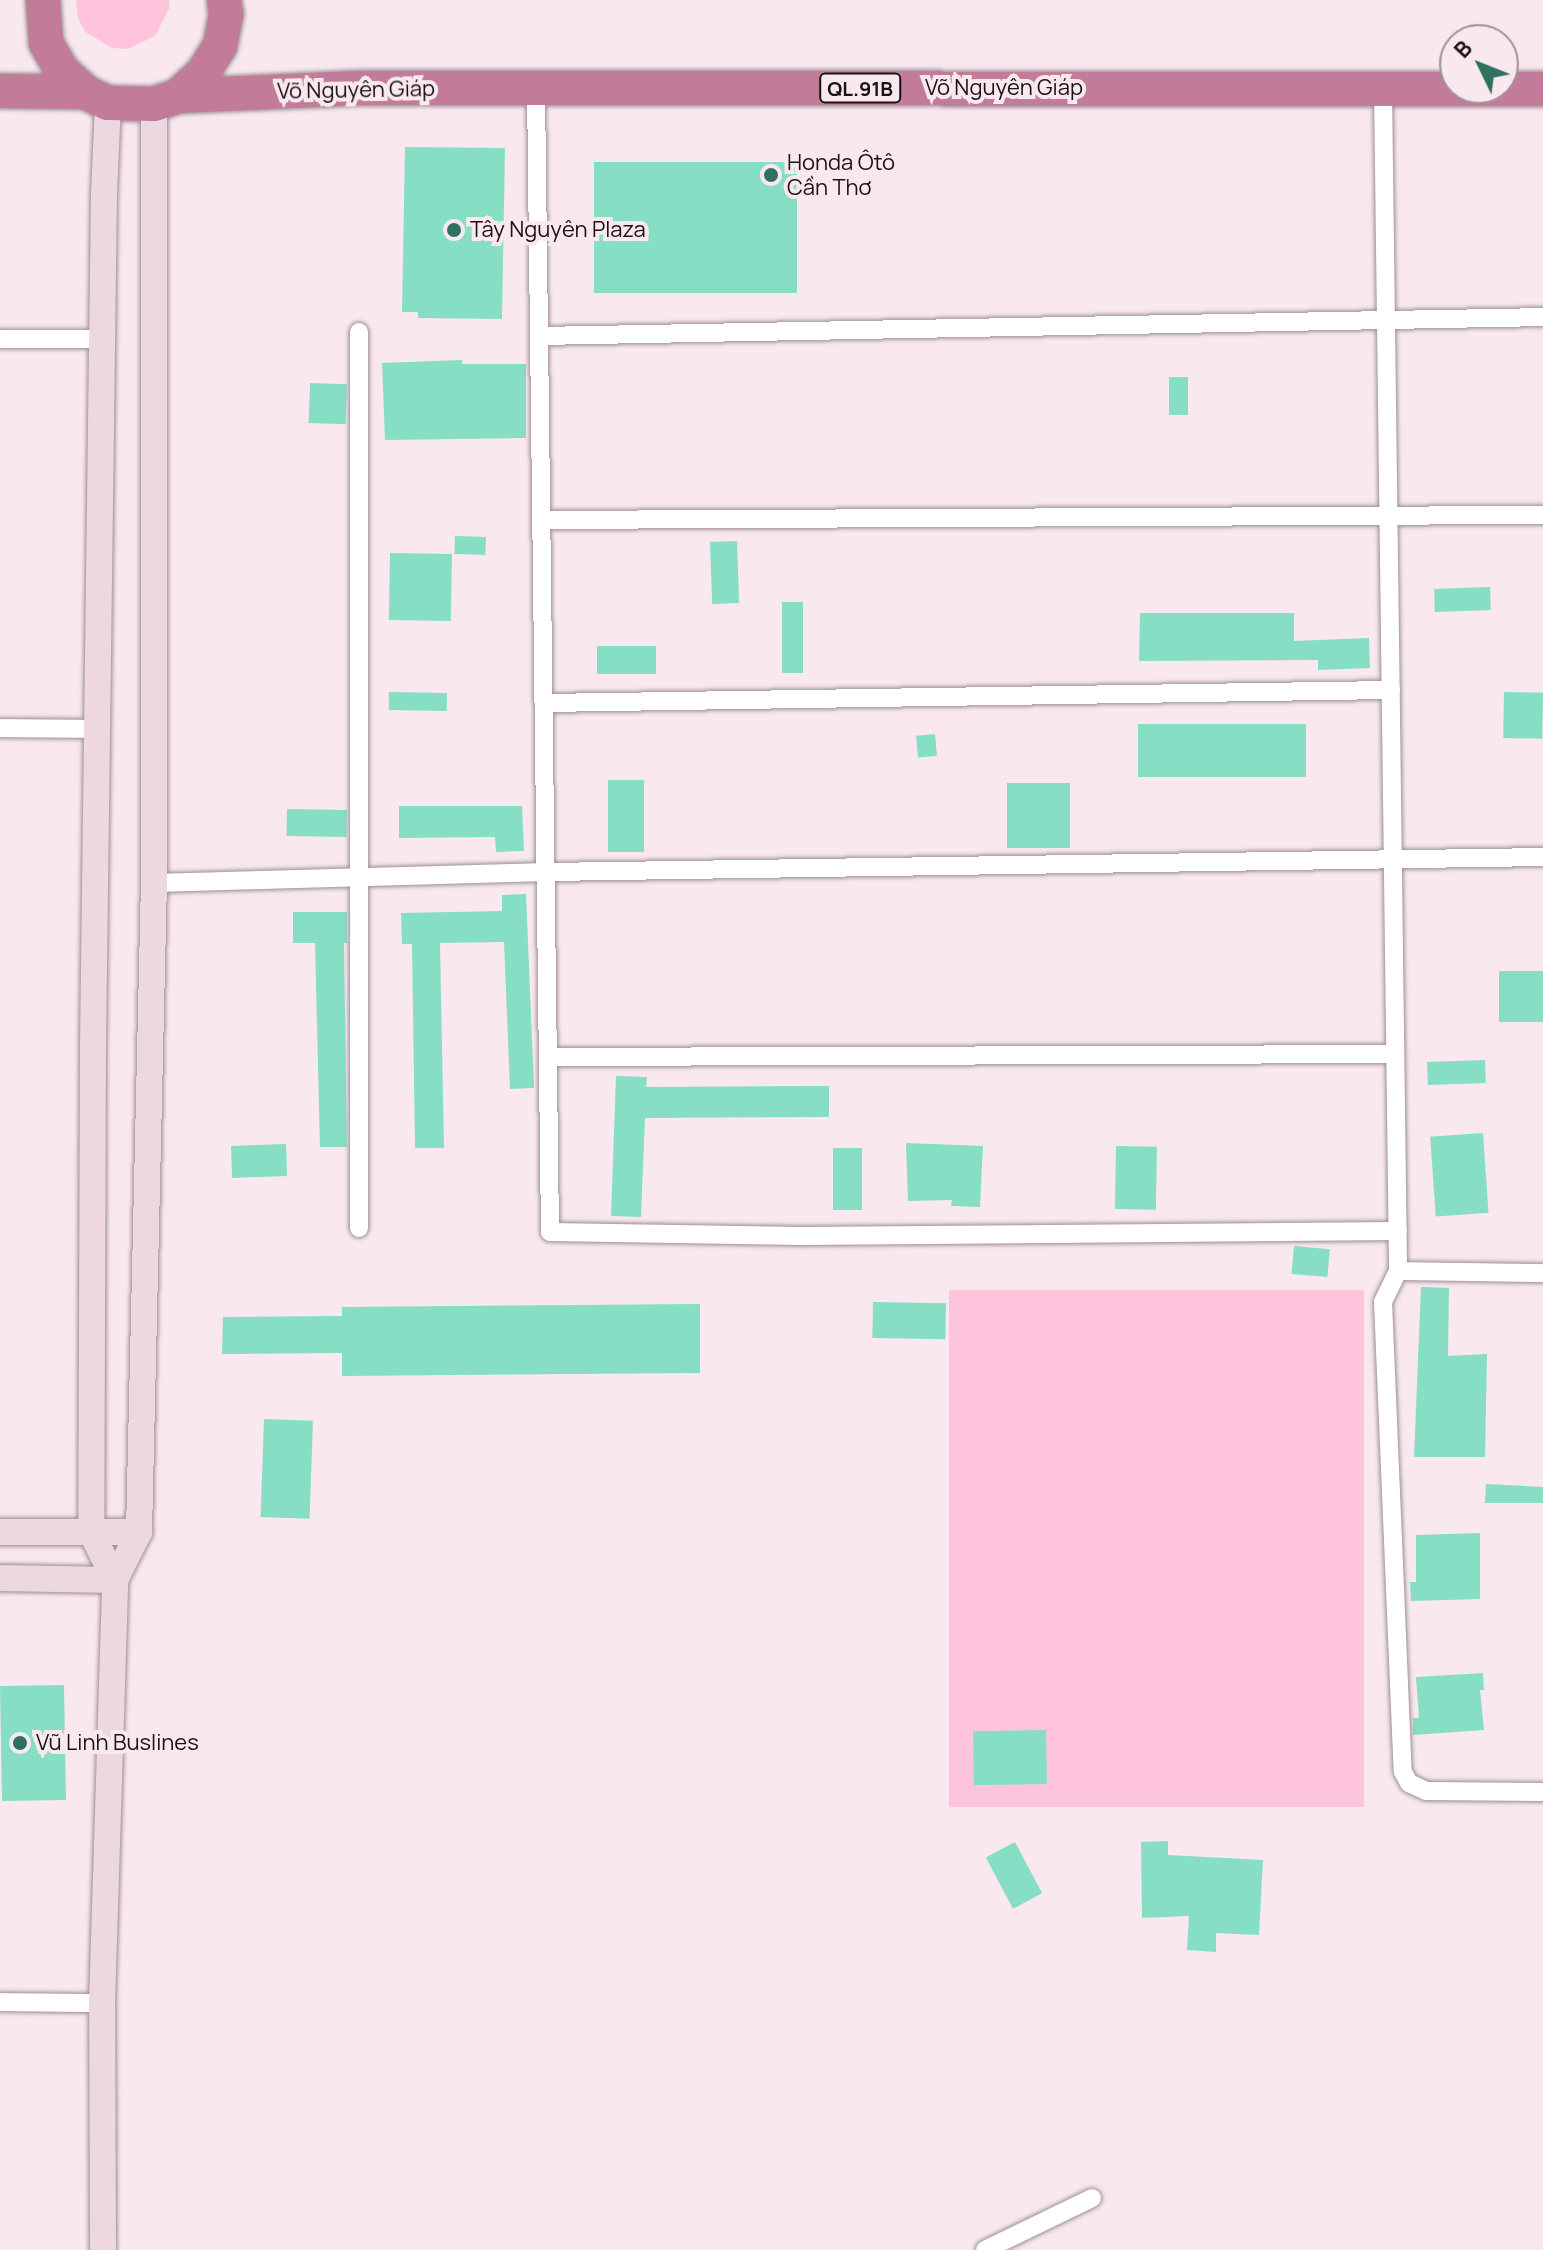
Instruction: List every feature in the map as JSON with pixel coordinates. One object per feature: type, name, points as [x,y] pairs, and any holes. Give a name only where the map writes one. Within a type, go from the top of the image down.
[{"type":"highway","points":[[43,0],[46,43],[62,71],[96,98]]},
{"type":"highway","points":[[166,100],[203,73],[220,46],[226,14],[224,0]]},
{"type":"highway","name":"Võ Nguyên Giáp","points":[[166,100],[360,88],[1543,89]]},
{"type":"highway","name":"QL.91B","points":[[0,91],[166,100]]},
{"type":"street","points":[[536,88],[550,1232],[816,1236],[1398,1231]]},
{"type":"street","points":[[1383,89],[1398,1231],[1398,1271],[1383,1302],[1403,1772],[1409,1783],[1426,1791],[1543,1792]]},
{"type":"street","points":[[96,98],[102,339],[91,1532],[115,1580]]},
{"type":"street","points":[[103,2250],[102,2003],[115,1580],[139,1532],[154,883],[166,100]]},
{"type":"street","points":[[539,336],[1543,317]]},
{"type":"street","points":[[359,332],[359,1228]]},
{"type":"street","points":[[0,339],[102,339]]},
{"type":"street","points":[[542,520],[1543,515]]},
{"type":"street","points":[[544,703],[1391,690]]},
{"type":"street","points":[[0,728],[97,729]]},
{"type":"street","points":[[154,883],[547,872],[1543,857]]},
{"type":"street","points":[[549,1057],[1395,1054]]},
{"type":"street","points":[[1398,1271],[1543,1273]]},
{"type":"street","points":[[0,1532],[139,1532]]},
{"type":"street","points":[[0,1578],[115,1580]]},
{"type":"street","points":[[0,2002],[102,2003]]},
{"type":"street","points":[[985,2250],[1092,2198]]},
{"type":"shaded area","points":[[76,0],[169,0],[169,9],[155,36],[128,49],[112,48],[85,32],[78,18]]},
{"type":"shaded area","points":[[949,1290],[1364,1290],[1364,1807],[949,1807]]},
{"type":"building","name":"Tây Nguyên Plaza","points":[[405,147],[505,148],[502,319],[418,318],[418,312],[402,312]]},
{"type":"building","points":[[594,162],[797,162],[797,293],[594,293]]},
{"type":"building","points":[[462,360],[462,364],[526,364],[526,438],[385,440],[382,363]]},
{"type":"building","points":[[1169,377],[1188,377],[1188,415],[1169,415]]},
{"type":"building","points":[[310,383],[347,384],[346,424],[309,423]]},
{"type":"building","points":[[455,536],[486,537],[485,555],[454,554]]},
{"type":"building","points":[[737,541],[739,603],[712,604],[710,542]]},
{"type":"building","points":[[390,553],[452,554],[451,621],[389,620]]},
{"type":"building","points":[[1490,587],[1491,610],[1435,612],[1434,589]]},
{"type":"building","points":[[782,602],[803,602],[803,673],[782,673]]},
{"type":"building","points":[[1140,613],[1294,613],[1294,641],[1369,638],[1370,668],[1318,670],[1318,660],[1139,661]]},
{"type":"building","points":[[597,646],[656,646],[656,674],[597,674]]},
{"type":"building","points":[[389,692],[447,693],[447,711],[389,710]]},
{"type":"building","points":[[1504,692],[1543,693],[1542,739],[1503,738]]},
{"type":"building","points":[[1138,724],[1306,724],[1306,777],[1138,777]]},
{"type":"building","points":[[935,734],[937,756],[918,758],[916,736]]},
{"type":"building","points":[[608,780],[644,780],[644,852],[608,852]]},
{"type":"building","points":[[1007,783],[1070,783],[1070,848],[1007,848]]},
{"type":"building","points":[[399,806],[522,806],[524,851],[496,852],[495,837],[399,838]]},
{"type":"building","points":[[287,809],[347,810],[347,837],[287,836]]},
{"type":"building","points":[[526,894],[534,1088],[510,1089],[504,942],[440,943],[444,1148],[415,1148],[412,944],[402,944],[401,913],[502,911],[502,895]]},
{"type":"building","points":[[293,912],[347,912],[347,943],[344,943],[347,1147],[320,1147],[315,943],[293,943]]},
{"type":"building","points":[[1499,971],[1543,971],[1543,1022],[1499,1022]]},
{"type":"building","points":[[1485,1060],[1486,1083],[1428,1085],[1427,1062]]},
{"type":"building","points":[[616,1076],[647,1077],[646,1087],[829,1086],[829,1117],[645,1118],[641,1217],[611,1216]]},
{"type":"building","points":[[1483,1133],[1489,1213],[1436,1217],[1430,1137]]},
{"type":"building","points":[[906,1143],[983,1146],[980,1207],[951,1206],[952,1200],[908,1201]]},
{"type":"building","points":[[286,1144],[287,1176],[232,1178],[231,1146]]},
{"type":"building","points":[[1116,1146],[1157,1147],[1156,1210],[1115,1209]]},
{"type":"building","points":[[833,1148],[862,1148],[862,1210],[833,1210]]},
{"type":"building","points":[[1294,1246],[1330,1249],[1327,1277],[1292,1274]]},
{"type":"building","points":[[1421,1287],[1449,1288],[1448,1356],[1487,1354],[1485,1457],[1414,1457]]},
{"type":"building","points":[[873,1302],[946,1303],[945,1339],[872,1338]]},
{"type":"building","points":[[700,1304],[700,1373],[342,1376],[342,1353],[222,1354],[223,1317],[342,1316],[342,1307]]},
{"type":"building","points":[[264,1419],[313,1421],[310,1519],[261,1517]]},
{"type":"building","points":[[1486,1484],[1543,1487],[1543,1503],[1485,1503]]},
{"type":"building","points":[[1480,1533],[1480,1599],[1411,1601],[1410,1582],[1416,1582],[1416,1535]]},
{"type":"building","points":[[1483,1673],[1484,1690],[1480,1690],[1484,1730],[1413,1735],[1413,1718],[1419,1718],[1416,1677]]},
{"type":"building","points":[[64,1685],[66,1800],[2,1801],[0,1686]]},
{"type":"building","points":[[1046,1730],[1047,1784],[974,1785],[973,1731]]},
{"type":"building","points":[[1168,1841],[1168,1855],[1263,1860],[1259,1935],[1216,1933],[1216,1952],[1187,1950],[1189,1916],[1142,1918],[1141,1842]]},
{"type":"building","points":[[1015,1842],[1042,1893],[1013,1909],[986,1857]]},
{"type":"place","name":"Honda Ôtô Cần Thơ","points":[[771,175]]},
{"type":"place","name":"Tây Nguyên Plaza","points":[[454,230]]},
{"type":"place","name":"Vũ Linh Buslines","points":[[20,1743]]}]
